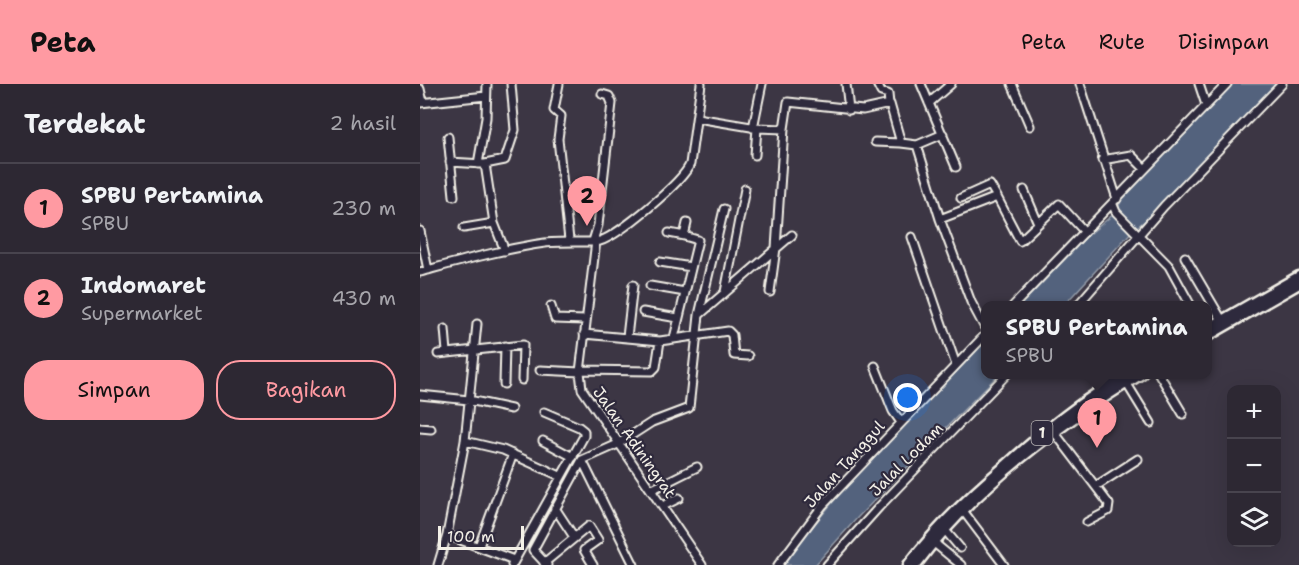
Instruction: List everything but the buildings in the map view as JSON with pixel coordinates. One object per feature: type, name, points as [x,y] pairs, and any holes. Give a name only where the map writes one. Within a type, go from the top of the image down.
[{"type":"main road","points":[[1212,326],[1299,276]]},
{"type":"main road","points":[[1212,334],[1299,284]]},
{"type":"main road","name":"1","points":[[908,565],[940,524],[963,502],[1123,379]]},
{"type":"main road","name":"1","points":[[916,565],[945,529],[1062,417],[1123,379]]},
{"type":"street","points":[[486,84],[482,164],[494,223],[505,251]]},
{"type":"street","points":[[450,162],[482,164],[503,162],[507,157],[515,130],[511,84]]},
{"type":"street","points":[[558,84],[554,110],[561,116],[558,139],[569,240]]},
{"type":"street","points":[[420,272],[505,251],[569,240],[595,241],[643,212],[684,174],[690,164],[701,84]]},
{"type":"street","points":[[755,155],[755,128],[762,84]]},
{"type":"street","points":[[846,84],[849,110]]},
{"type":"street","points":[[877,84],[881,92],[888,94],[901,143]]},
{"type":"street","points":[[921,84],[956,167]]},
{"type":"street","points":[[929,103],[951,84]]},
{"type":"street","points":[[1012,84],[1030,126]]},
{"type":"street","points":[[1080,84],[1090,109],[1115,206],[1169,266],[1188,301]]},
{"type":"street","points":[[1199,84],[1206,105]]},
{"type":"street","points":[[1018,301],[1084,231],[1115,206],[1145,170],[1227,84]]},
{"type":"street","points":[[1081,301],[1136,232],[1282,84]]},
{"type":"street","points":[[420,89],[421,102],[486,96]]},
{"type":"street","name":"Jalan Adiningrat","points":[[602,94],[609,96],[612,103],[580,371],[584,394],[663,506],[701,565]]},
{"type":"street","points":[[770,292],[777,248],[784,129],[788,102],[849,110],[868,110],[889,104]]},
{"type":"street","points":[[697,118],[755,128],[784,129]]},
{"type":"street","points":[[875,142],[917,145],[943,134]]},
{"type":"street","points":[[447,137],[454,196]]},
{"type":"street","points":[[917,145],[940,219],[971,302],[981,322]]},
{"type":"street","points":[[1102,160],[1131,155],[1145,170]]},
{"type":"street","points":[[961,198],[990,185],[1020,241],[1059,204],[1084,231]]},
{"type":"street","points":[[726,292],[745,189]]},
{"type":"street","points":[[1024,190],[1038,223]]},
{"type":"street","points":[[940,219],[997,197]]},
{"type":"street","points":[[592,565],[584,552],[598,540],[591,526],[574,537],[546,564],[533,550],[582,460],[618,444],[652,422],[689,407],[694,335],[724,209]]},
{"type":"street","points":[[464,228],[494,223]]},
{"type":"street","points":[[685,236],[687,223]]},
{"type":"street","points":[[420,231],[428,270]]},
{"type":"street","points":[[669,233],[698,240],[674,338]]},
{"type":"street","points":[[699,315],[792,235]]},
{"type":"street","points":[[912,237],[956,365]]},
{"type":"street","points":[[1185,257],[1210,301]]},
{"type":"street","points":[[660,262],[691,267]]},
{"type":"street","points":[[627,337],[633,285]]},
{"type":"street","points":[[650,286],[685,292]]},
{"type":"street","points":[[1212,304],[1221,320]]},
{"type":"street","points":[[551,306],[555,319],[585,320]]},
{"type":"street","points":[[644,312],[678,318]]},
{"type":"street","points":[[438,565],[447,535],[465,441],[477,324]]},
{"type":"street","points":[[445,329],[447,352]]},
{"type":"street","points":[[584,334],[660,341],[730,332],[735,355],[748,356]]},
{"type":"street","name":"Jalan Tanggul","points":[[778,565],[823,505],[981,338]]},
{"type":"street","points":[[540,370],[652,371],[656,367],[660,341]]},
{"type":"street","points":[[504,384],[505,346]]},
{"type":"street","points":[[438,354],[524,346],[522,380]]},
{"type":"street","points":[[875,366],[893,411],[900,421]]},
{"type":"street","name":"Jalal Lodam","points":[[830,564],[879,507],[1003,379]]},
{"type":"street","points":[[1127,379],[1150,423]]},
{"type":"street","points":[[1161,379],[1183,414]]},
{"type":"street","points":[[420,395],[469,400],[511,409]]},
{"type":"street","points":[[447,535],[479,546],[513,563],[584,436],[584,431],[544,412]]},
{"type":"street","points":[[420,428],[431,429]]},
{"type":"street","points":[[1055,433],[1108,504],[1109,510],[1087,522]]},
{"type":"street","points":[[465,441],[513,454],[560,476]]},
{"type":"street","points":[[543,441],[573,457]]},
{"type":"street","points":[[479,546],[513,454]]},
{"type":"street","points":[[1096,486],[1138,459]]},
{"type":"street","points":[[582,460],[633,565]]},
{"type":"street","points":[[651,490],[697,467]]},
{"type":"street","points":[[663,506],[679,498]]},
{"type":"street","points":[[555,508],[574,537]]},
{"type":"street","points":[[964,512],[1004,565]]},
{"type":"street","points":[[945,529],[960,548]]},
{"type":"street","points":[[933,542],[961,565]]},
{"type":"water","points":[[1233,84],[1279,84],[1146,220],[1134,229],[1068,301],[1025,301],[1085,238],[1116,212],[1122,199]]},
{"type":"water","points":[[981,346],[981,379],[994,379],[858,517],[815,565],[781,565],[846,486]]},
{"type":"place","name":"Indomaret","points":[[587,226]]},
{"type":"place","name":"SPBU Pertamina","points":[[1097,448]]}]
